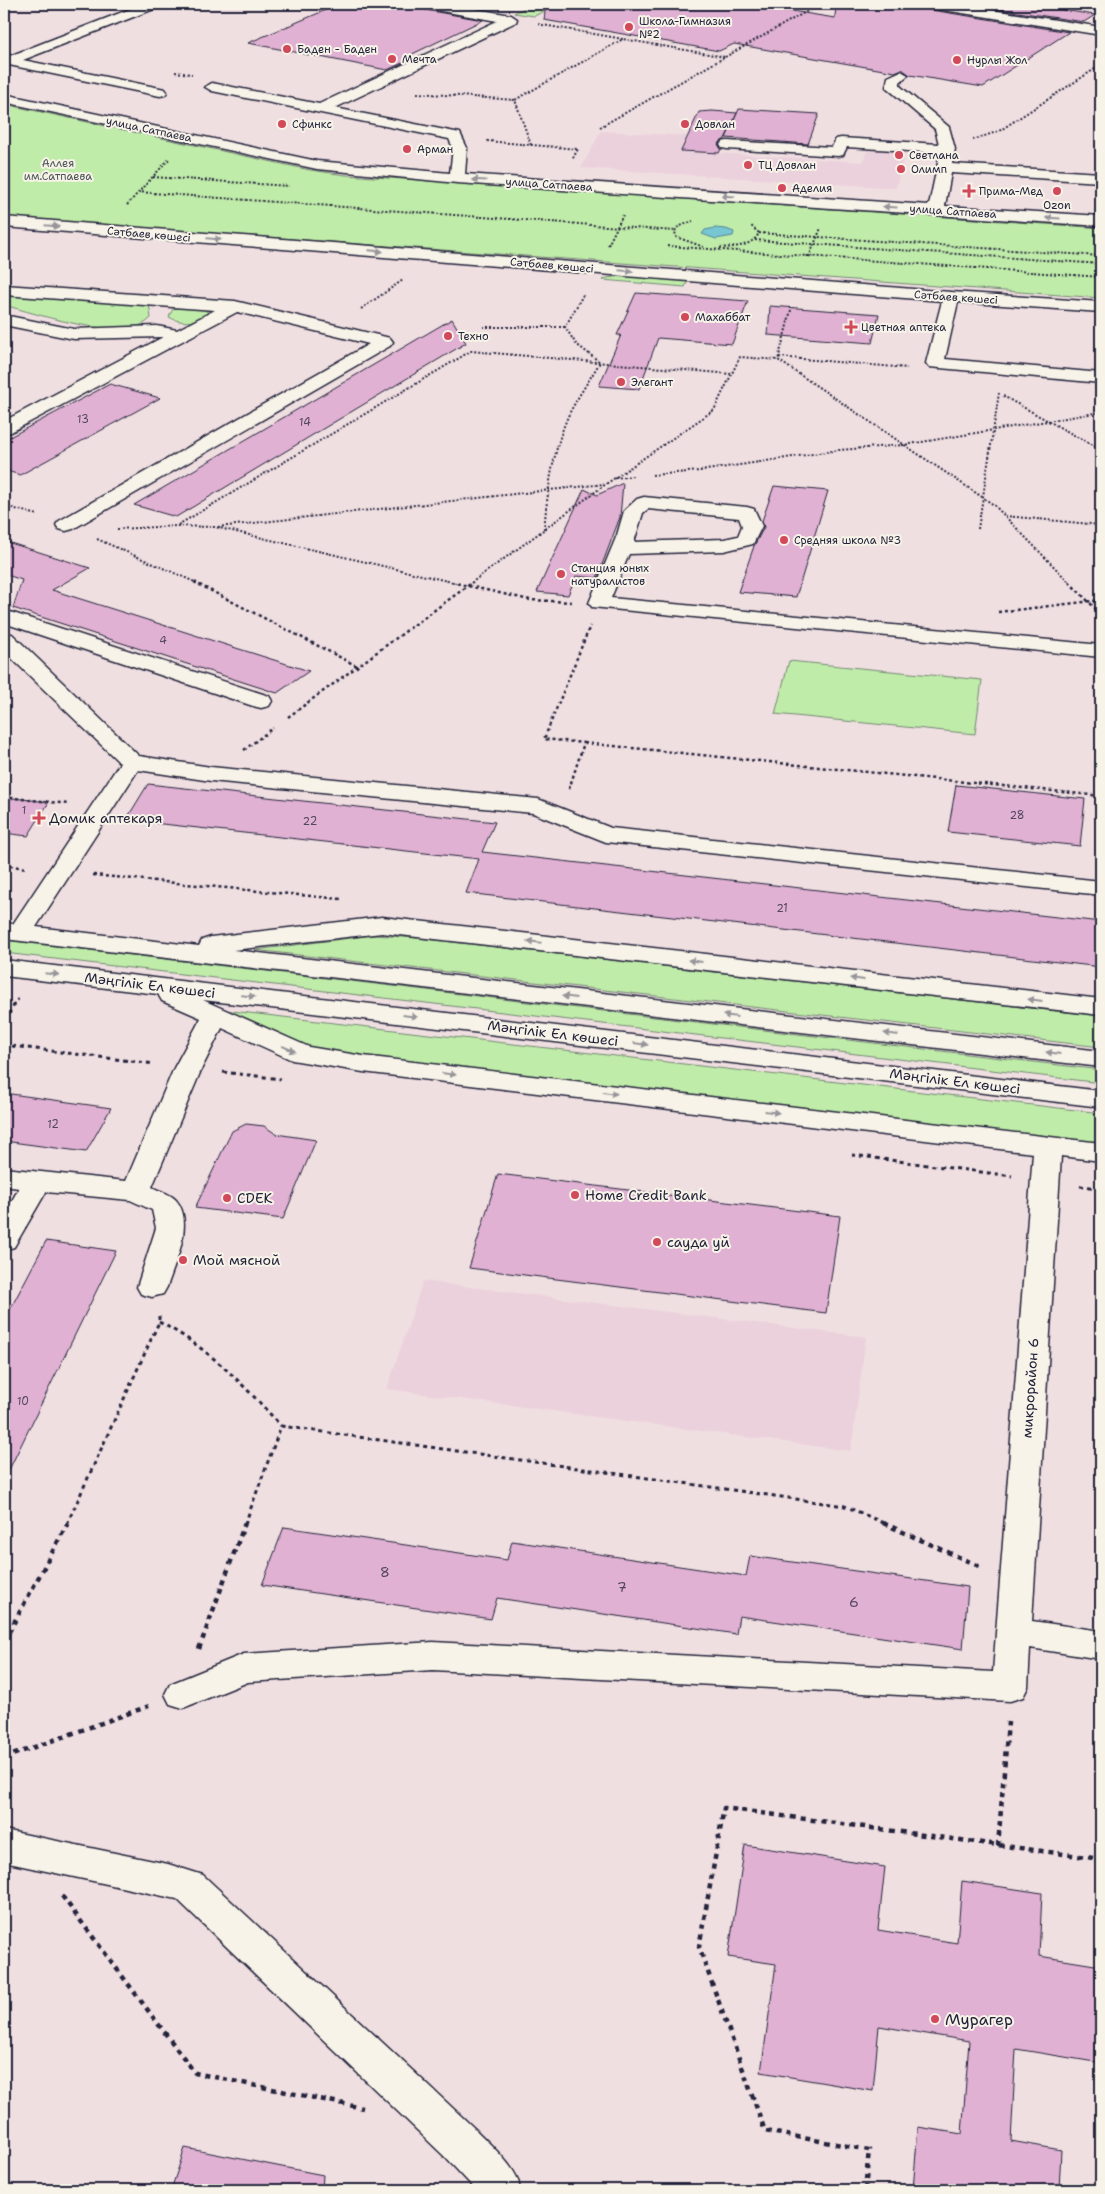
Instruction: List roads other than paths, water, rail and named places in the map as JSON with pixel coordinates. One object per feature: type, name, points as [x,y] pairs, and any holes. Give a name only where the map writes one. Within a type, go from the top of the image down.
[{"type":"street","points":[[6,61],[154,4]]},
{"type":"street","points":[[320,109],[511,19],[425,4]]},
{"type":"street","points":[[931,4],[1101,31]]},
{"type":"street","points":[[6,61],[160,92]]},
{"type":"street","points":[[901,75],[893,80],[893,86],[942,127],[948,149],[936,210]]},
{"type":"street","points":[[212,87],[455,136],[460,148],[456,178]]},
{"type":"street","name":"улица Сатпаева","points":[[4,98],[317,165],[456,178],[1101,221]]},
{"type":"street","points":[[727,145],[838,152],[841,142],[948,149]]},
{"type":"street","points":[[944,168],[1101,177]]},
{"type":"street","name":"Сәтбаев көшесі","points":[[4,222],[951,297],[1101,307]]},
{"type":"street","points":[[4,290],[235,306],[384,342],[72,528]]},
{"type":"street","points":[[951,297],[935,364],[1101,378]]},
{"type":"street","points":[[156,331],[169,300]]},
{"type":"street","points":[[4,428],[235,306]]},
{"type":"street","points":[[4,320],[74,334],[156,331],[179,335]]},
{"type":"street","points":[[621,548],[674,548],[724,545],[746,540],[752,526],[746,513],[644,503],[634,511],[600,604],[1101,651]]},
{"type":"street","points":[[4,596],[14,610],[4,617]]},
{"type":"street","points":[[4,617],[261,701]]},
{"type":"street","points":[[4,639],[132,762],[211,774],[538,806],[606,835],[1101,888]]},
{"type":"street","points":[[132,762],[12,932],[1101,1059]]},
{"type":"street","points":[[165,950],[382,925],[1101,1007]]},
{"type":"street","name":"Мәңгілік Ел көшесі","points":[[4,968],[1101,1099]]},
{"type":"street","points":[[149,984],[215,1016],[302,1054],[364,1064],[1101,1152]]},
{"type":"street","points":[[136,1190],[188,1068],[215,1016]]},
{"type":"street","name":"микрорайон 6","points":[[183,1694],[244,1668],[433,1656],[1010,1687],[1042,1206],[1048,1145]]},
{"type":"street","points":[[4,1177],[37,1182],[136,1190],[166,1205],[171,1228],[152,1287]]},
{"type":"street","points":[[4,1240],[37,1182]]},
{"type":"street","points":[[1014,1632],[1101,1645]]},
{"type":"street","points":[[4,1846],[168,1880],[190,1887],[459,2142],[499,2185],[498,2190]]},
{"type":"water","points":[[715,228],[734,232],[733,236],[716,239],[702,234],[705,230]]},
{"type":"place","name":"Школа-Гимназия №2","points":[[629,27]]},
{"type":"place","name":"Баден - Баден","points":[[287,49]]},
{"type":"place","name":"Мечта","points":[[392,59]]},
{"type":"place","name":"Нурлы Жол","points":[[957,60]]},
{"type":"place","name":"Сфинкс","points":[[282,124]]},
{"type":"place","name":"Довлан","points":[[685,124]]},
{"type":"place","name":"Арман","points":[[407,149]]},
{"type":"place","name":"Светлана","points":[[899,155]]},
{"type":"place","name":"ТЦ Довлан","points":[[748,165]]},
{"type":"place","name":"Олимп","points":[[901,169]]},
{"type":"place","name":"Аделия","points":[[782,188]]},
{"type":"place","name":"Прима-Мед","points":[[969,191]]},
{"type":"place","name":"Ozon","points":[[1057,191]]},
{"type":"place","name":"Махаббат","points":[[685,317]]},
{"type":"place","name":"Цветная аптека","points":[[851,327]]},
{"type":"place","name":"Техно","points":[[448,336]]},
{"type":"place","name":"Элегант","points":[[621,382]]},
{"type":"place","name":"Средняя школа №3","points":[[784,540]]},
{"type":"place","name":"Станция юных натуралистов","points":[[561,574]]},
{"type":"place","name":"Домик аптекаря","points":[[39,818]]},
{"type":"place","name":"Home Credit Bank","points":[[575,1195]]},
{"type":"place","name":"CDEK","points":[[227,1198]]},
{"type":"place","name":"сауда уй","points":[[657,1242]]},
{"type":"place","name":"Мой мясной","points":[[183,1260]]},
{"type":"place","name":"Мурагер","points":[[935,2019]]},
{"type":"park label","name":"Аллея им.Сатпаева","points":[[58,169]]}]
